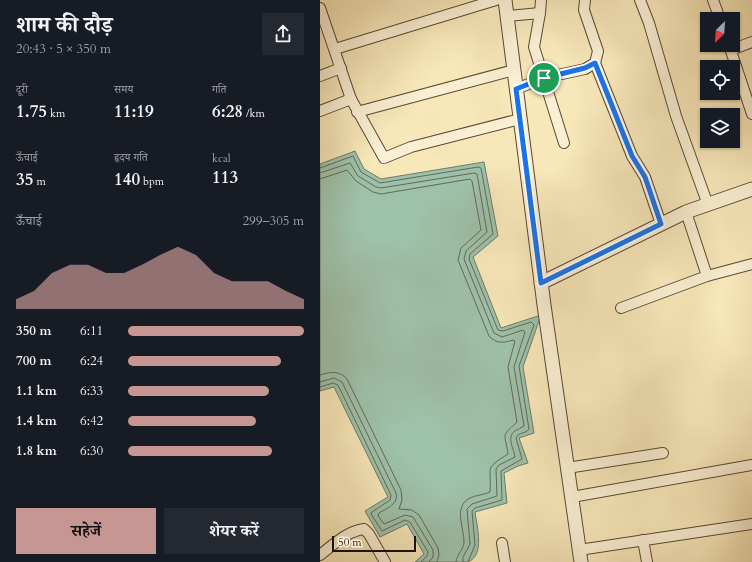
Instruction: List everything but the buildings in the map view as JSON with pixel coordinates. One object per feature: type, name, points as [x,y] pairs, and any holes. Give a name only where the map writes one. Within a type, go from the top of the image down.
[{"type":"street","points":[[335,49],[496,0]]},
{"type":"street","points":[[504,0],[541,283],[580,556],[643,540],[752,524]]},
{"type":"street","points":[[542,0],[534,47],[564,143]]},
{"type":"street","points":[[585,0],[584,10],[598,52],[595,63],[632,156],[645,177],[661,224]]},
{"type":"street","points":[[640,0],[649,23],[676,116],[708,205]]},
{"type":"street","points":[[713,0],[717,12]]},
{"type":"street","points":[[320,8],[351,100],[384,158],[411,147],[520,119]]},
{"type":"street","points":[[507,16],[540,13]]},
{"type":"street","points":[[740,45],[752,42]]},
{"type":"street","points":[[731,52],[752,114]]},
{"type":"street","points":[[516,89],[544,78],[585,68],[595,63]]},
{"type":"street","points":[[320,76],[341,68]]},
{"type":"street","points":[[357,112],[514,70]]},
{"type":"street","points":[[320,111],[351,100]]},
{"type":"street","points":[[541,283],[686,212],[752,189]]},
{"type":"street","points":[[686,212],[707,276]]},
{"type":"street","points":[[621,308],[707,276],[752,264]]},
{"type":"street","points":[[567,468],[663,453]]},
{"type":"street","points":[[572,497],[752,465]]},
{"type":"street","points":[[320,555],[348,535],[364,529],[369,534],[385,562]]},
{"type":"street","points":[[643,540],[647,562]]},
{"type":"street","points":[[502,543],[505,562]]},
{"type":"water","points":[[355,151],[364,169],[381,179],[484,162],[498,236],[473,257],[501,328],[541,315],[523,367],[534,433],[519,438],[528,463],[504,473],[507,503],[475,512],[479,540],[477,553],[468,562],[415,562],[424,554],[407,524],[380,537],[365,511],[388,497],[334,387],[320,391],[320,164]]},
{"type":"route","points":[[595,63],[632,156],[645,177],[661,224],[583,261],[541,283],[516,89],[544,78],[585,68],[595,63]]}]
